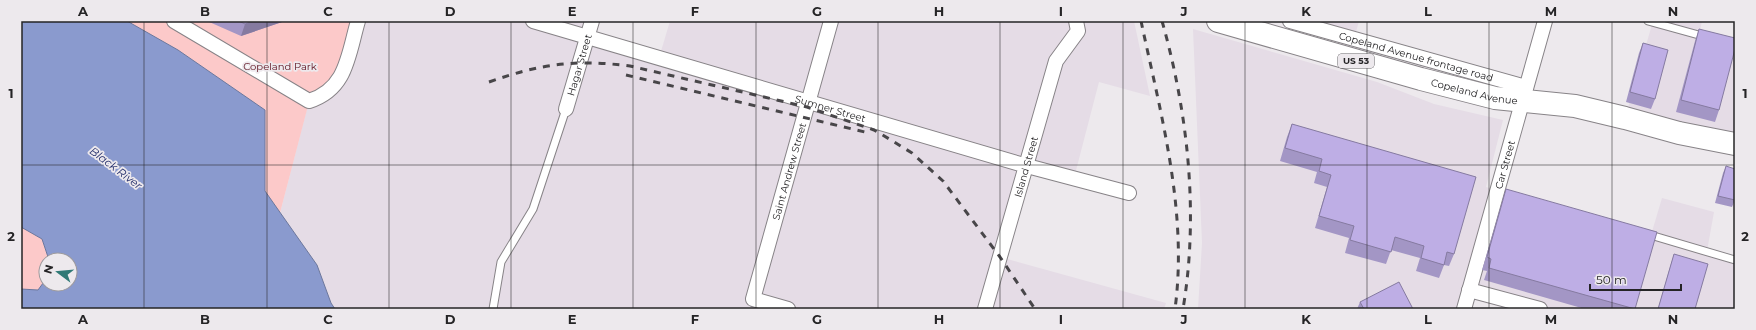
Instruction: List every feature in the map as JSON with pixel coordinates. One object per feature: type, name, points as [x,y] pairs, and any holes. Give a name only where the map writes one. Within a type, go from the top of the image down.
[{"type":"highway","name":"Copeland Avenue","points":[[1218,21],[1421,79],[1496,98],[1524,94],[1625,118],[1679,133],[1735,144]]},
{"type":"street","points":[[174,21],[310,101],[320,98],[330,92],[342,75],[358,21]]},
{"type":"street","name":"Sumner Street","points":[[534,21],[1027,166],[1129,193]]},
{"type":"street","name":"Hagar Street","points":[[566,109],[592,21]]},
{"type":"street","name":"Saint Andrew Street","points":[[788,309],[753,299],[831,21]]},
{"type":"street","name":"Copeland Avenue frontage road","points":[[1290,21],[1306,23],[1524,94]]},
{"type":"street","name":"Car Street","points":[[1464,309],[1501,191],[1524,94],[1545,21]]},
{"type":"street","name":"Island Street","points":[[985,309],[1056,61],[1077,26]]},
{"type":"street","points":[[1469,290],[1540,309]]},
{"type":"lane","points":[[1648,21],[1713,39]]},
{"type":"lane","points":[[493,309],[501,262],[533,209],[566,109]]},
{"type":"lane","points":[[1637,231],[1735,260]]},
{"type":"shaded area","points":[[358,21],[592,21],[587,37],[659,58],[670,21],[1134,21],[1150,96],[1099,82],[1074,178],[1027,166],[1000,257],[1166,303],[1164,309],[335,309],[331,303],[317,265],[280,213],[309,101]]},
{"type":"shaded area","points":[[1290,21],[1359,21],[1354,39]]},
{"type":"shaded area","points":[[1653,21],[1702,21],[1699,35],[1735,45],[1735,144],[1625,118]]},
{"type":"shaded area","points":[[1193,29],[1377,82],[1434,104],[1503,120],[1486,187],[1651,235],[1662,198],[1714,212],[1707,251],[1735,260],[1735,309],[1540,309],[1470,290],[1464,309],[1198,309],[1202,243]]},
{"type":"green space","name":"Copeland Park","points":[[127,21],[358,21],[342,75],[309,102],[280,213],[265,191],[265,110],[178,50]]},
{"type":"green space","points":[[21,227],[42,239],[46,252],[38,252],[38,290],[21,289]]},
{"type":"water","name":"Black River","points":[[21,21],[127,21],[178,50],[265,110],[265,191],[317,265],[331,303],[335,309],[21,309],[21,289],[38,290],[38,292],[78,292],[78,252],[46,252],[42,239],[21,227]]},
{"type":"building","points":[[239,21],[253,21],[245,24]]},
{"type":"building","points":[[1699,29],[1735,38],[1735,49],[1719,110],[1681,100]]},
{"type":"building","points":[[1643,43],[1668,50],[1655,99],[1630,92]]},
{"type":"building","points":[[1292,124],[1476,177],[1454,254],[1447,252],[1444,265],[1421,258],[1424,246],[1395,237],[1391,252],[1350,240],[1354,226],[1319,216],[1331,175],[1319,171],[1322,159],[1285,148]]},
{"type":"building","points":[[1726,166],[1735,169],[1735,200],[1718,196]]},
{"type":"building","points":[[1506,189],[1657,232],[1635,309],[1489,268],[1491,259],[1487,257]]},
{"type":"building","points":[[1674,254],[1708,264],[1695,309],[1658,309]]},
{"type":"building","points":[[1399,282],[1413,309],[1364,309],[1360,302]]},
{"type":"railway","points":[[1141,21],[1164,128],[1175,200],[1178,236],[1178,273],[1175,309]]},
{"type":"railway","points":[[1162,21],[1178,91],[1188,164],[1190,237],[1188,273],[1183,309]]},
{"type":"railway","points":[[489,82],[542,67],[575,63],[630,66],[807,107],[874,130],[912,153],[943,181],[1000,257],[1035,309]]},
{"type":"railway","points":[[626,75],[865,132]]}]
